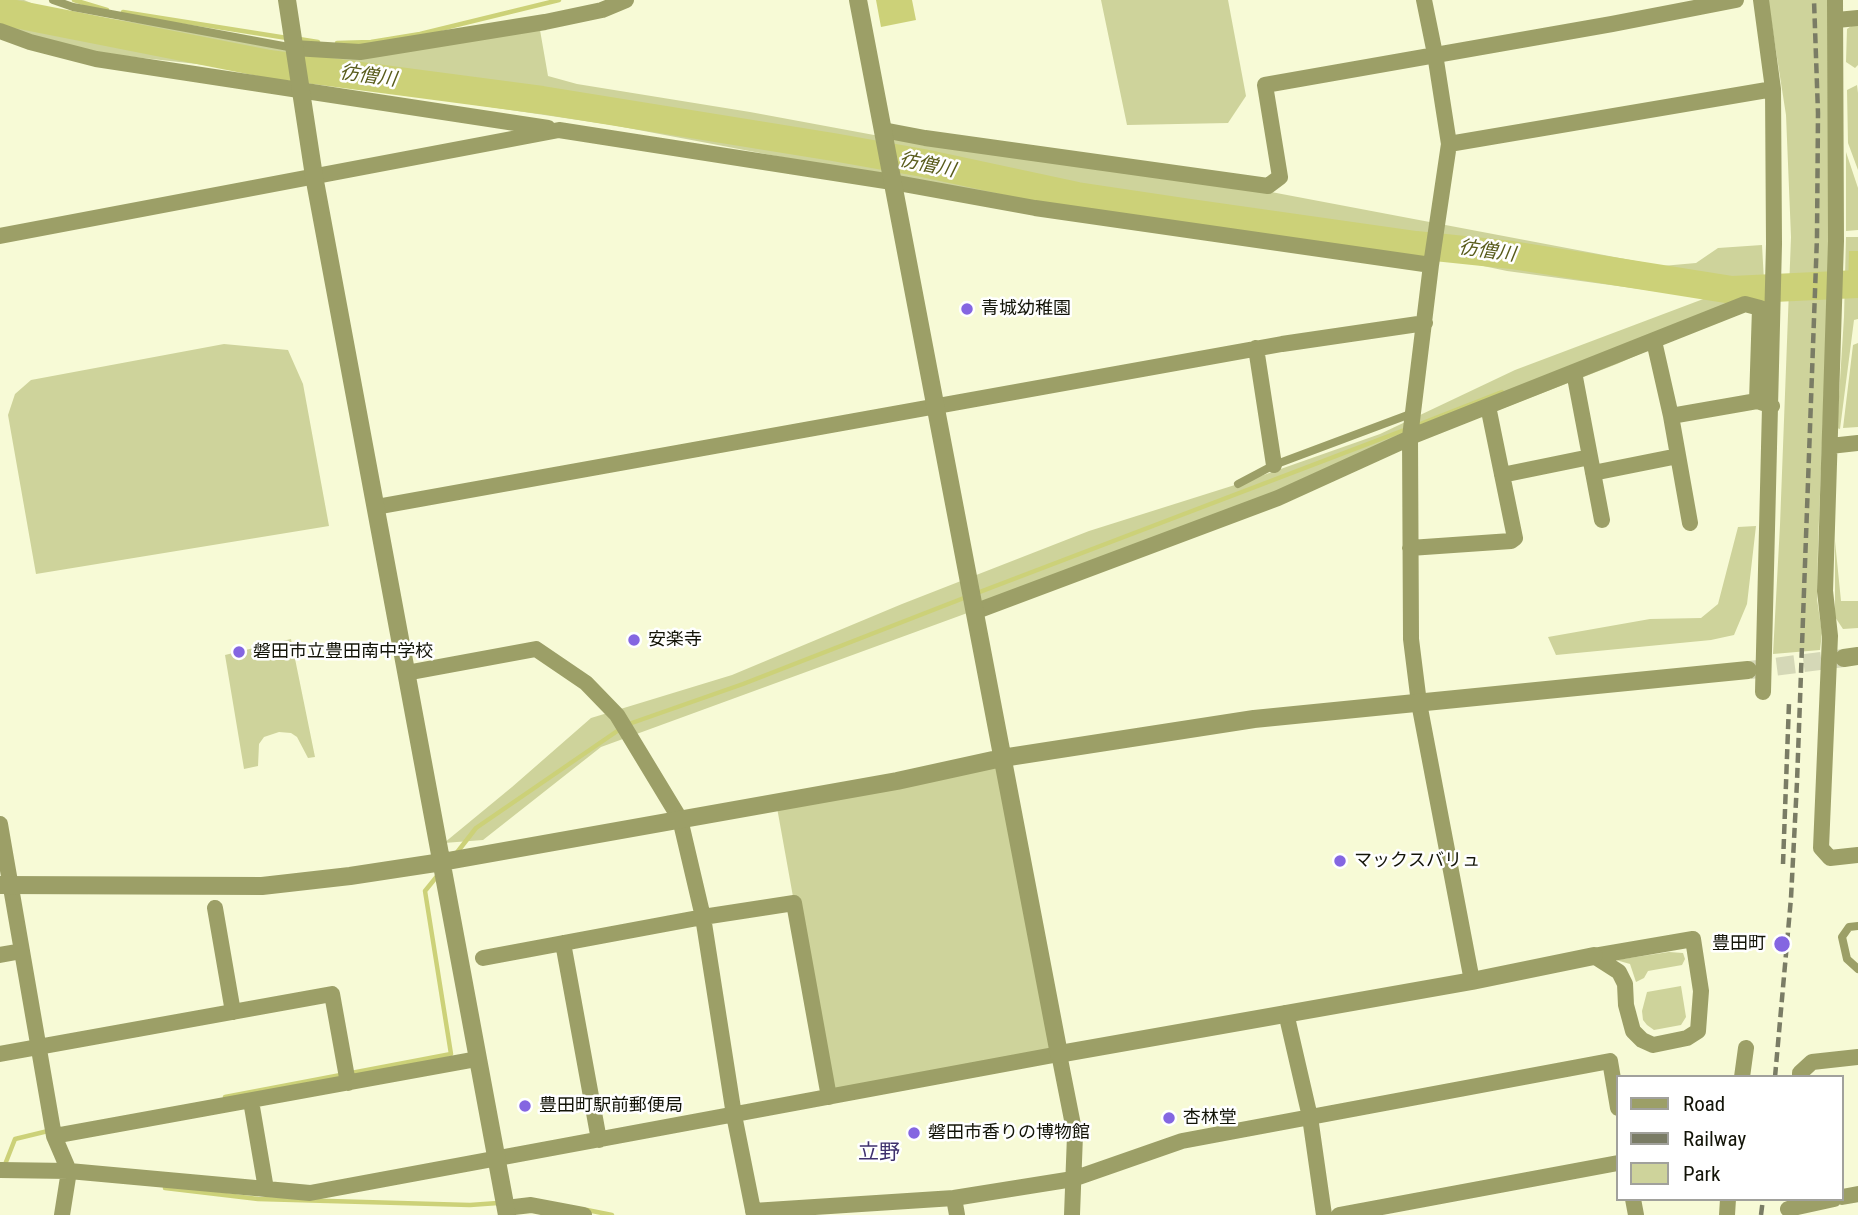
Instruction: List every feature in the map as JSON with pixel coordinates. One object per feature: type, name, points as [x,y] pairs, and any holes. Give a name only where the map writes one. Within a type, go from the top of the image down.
[{"type":"street","points":[[286,0],[314,176],[506,1211],[531,1205],[584,1215]]},
{"type":"street","points":[[294,48],[360,52],[545,22],[602,10],[626,0]]},
{"type":"street","points":[[858,0],[1075,1135],[1072,1215]]},
{"type":"street","points":[[1424,0],[1436,54],[1449,145],[1410,438],[1411,639],[1419,703],[1472,981]]},
{"type":"street","points":[[883,130],[1268,186],[1280,177],[1265,85],[1736,0]]},
{"type":"street","points":[[1760,0],[1773,89],[1774,308],[1764,403]]},
{"type":"street","points":[[1835,0],[1835,305],[1825,591],[1830,636],[1821,848],[1830,858],[1858,855]]},
{"type":"street","points":[[1837,20],[1858,18]]},
{"type":"street","points":[[0,31],[30,42],[96,59],[892,182],[1035,208],[1431,265]]},
{"type":"street","points":[[1449,145],[1773,89]]},
{"type":"street","points":[[0,236],[559,130]]},
{"type":"street","points":[[974,612],[1278,498],[1410,438],[1745,304],[1759,308],[1764,403],[1763,692]]},
{"type":"street","points":[[376,507],[1255,348],[1425,323]]},
{"type":"street","points":[[1654,341],[1671,416],[1690,523]]},
{"type":"street","points":[[1255,348],[1274,465]]},
{"type":"street","points":[[1574,372],[1602,520]]},
{"type":"street","points":[[1671,416],[1764,403]]},
{"type":"street","points":[[1410,548],[1513,540],[1515,535],[1488,406]]},
{"type":"street","points":[[1830,446],[1858,443]]},
{"type":"street","points":[[1502,475],[1678,456]]},
{"type":"street","points":[[406,673],[536,649],[586,683],[617,715],[680,819],[702,917],[753,1213],[954,1198],[1073,1179],[1182,1141],[1611,1061],[1616,1095]]},
{"type":"street","points":[[6,886],[262,886],[442,862],[897,780],[1002,758],[1254,719],[1748,670]]},
{"type":"street","points":[[0,824],[6,886],[22,951],[54,1136],[69,1171],[62,1215]]},
{"type":"street","points":[[484,958],[702,917],[794,903],[829,1097]]},
{"type":"street","points":[[215,908],[233,1012]]},
{"type":"street","points":[[0,1170],[69,1171],[310,1193],[1059,1054],[1472,981],[1594,956],[1693,939],[1701,991],[1698,1031],[1688,1038],[1653,1045],[1642,1040],[1633,1031],[1626,1005],[1625,984],[1619,972],[1594,956]]},
{"type":"street","points":[[563,943],[599,1140]]},
{"type":"street","points":[[0,955],[22,951]]},
{"type":"street","points":[[0,1054],[332,994],[348,1083]]},
{"type":"street","points":[[1286,1013],[1310,1117],[1325,1215]]},
{"type":"street","points":[[1742,1075],[1746,1048]]},
{"type":"street","points":[[1800,1075],[1812,1062],[1858,1058]]},
{"type":"street","points":[[54,1136],[477,1059]]},
{"type":"street","points":[[251,1101],[266,1189]]},
{"type":"street","points":[[1339,1215],[1616,1163]]},
{"type":"street","points":[[954,1198],[957,1215]]},
{"type":"street","points":[[1788,1208],[1823,1201]]},
{"type":"lane","points":[[53,0],[73,7],[294,48]]},
{"type":"lane","points":[[1238,484],[1274,465],[1413,414]]},
{"type":"lane","points":[[1858,926],[1849,927],[1842,937],[1847,959],[1858,969]]},
{"type":"green space","points":[[0,0],[24,0],[48,10],[294,48],[360,52],[540,30],[548,76],[577,84],[928,145],[1155,170],[1662,266],[1696,263],[1718,248],[1762,245],[1765,299],[1617,364],[1115,559],[601,747],[483,840],[444,843],[591,718],[732,675],[902,604],[1089,531],[1238,484],[1380,434],[1515,370],[1706,298],[1507,271],[1426,254],[1365,255],[1104,218],[612,125],[206,65],[116,55],[80,54],[0,29]]},
{"type":"green space","points":[[1101,0],[1228,0],[1246,96],[1228,123],[1127,125]]},
{"type":"green space","points":[[1768,0],[1829,0],[1836,85],[1818,545],[1817,599],[1822,633],[1820,650],[1773,654],[1791,237],[1786,115]]},
{"type":"green space","points":[[1858,21],[1858,65],[1855,68],[1846,62],[1847,29]]},
{"type":"green space","points":[[1857,85],[1858,170],[1848,143],[1847,90]]},
{"type":"green space","points":[[1846,152],[1858,188],[1858,230],[1846,231]]},
{"type":"green space","points":[[1846,237],[1858,237],[1858,319],[1854,320],[1840,429],[1837,428]]},
{"type":"green space","points":[[1858,343],[1858,427],[1843,428],[1853,345]]},
{"type":"green space","points":[[224,344],[288,350],[303,384],[329,526],[36,574],[8,415],[15,394],[31,380]]},
{"type":"green space","points":[[1756,526],[1747,604],[1734,635],[1711,640],[1556,655],[1548,637],[1650,619],[1701,618],[1718,604],[1738,527]]},
{"type":"green space","points":[[1835,541],[1841,601],[1858,601],[1858,628],[1843,629],[1835,617]]},
{"type":"green space","points":[[291,639],[315,757],[308,758],[297,737],[291,733],[279,732],[264,737],[259,744],[258,766],[244,769],[225,655]]},
{"type":"green space","points":[[1002,758],[1059,1054],[829,1097],[776,802]]},
{"type":"green space","points":[[1669,952],[1683,953],[1685,959],[1682,965],[1648,971],[1644,978],[1636,982],[1630,964],[1616,960]]},
{"type":"green space","points":[[1681,986],[1686,1017],[1681,1025],[1654,1030],[1647,1025],[1642,1011],[1647,992]]},
{"type":"shaded area","points":[[876,0],[912,0],[916,20],[881,27]]},
{"type":"shaded area","points":[[1849,251],[1858,251],[1858,292],[1848,292]]},
{"type":"waterway","points":[[74,0],[107,10]]},
{"type":"waterway","points":[[337,43],[371,42],[420,34],[559,0]]},
{"type":"waterway","name":"彷僧川","points":[[0,11],[269,64],[542,100],[833,147],[1077,196],[1184,212],[1416,245],[1512,255],[1732,290],[1858,284]]},
{"type":"waterway","points":[[0,25],[11,12]]},
{"type":"waterway","points":[[123,12],[287,38]]},
{"type":"waterway","points":[[299,39],[318,42]]},
{"type":"waterway","name":"彷僧川","points":[[1741,298],[1755,291]]},
{"type":"waterway","points":[[1415,426],[1502,392]]},
{"type":"waterway","points":[[977,593],[1407,429]]},
{"type":"waterway","points":[[455,855],[476,828],[626,725],[743,684],[969,596]]},
{"type":"waterway","points":[[225,1097],[451,1054],[425,891],[438,875]]},
{"type":"waterway","points":[[4,1167],[15,1139],[48,1131]]},
{"type":"waterway","points":[[165,1188],[258,1199],[470,1205],[498,1203]]},
{"type":"waterway","points":[[587,1210],[612,1215]]},
{"type":"tunnel","points":[[1750,670],[1844,658]]},
{"type":"railway","points":[[1775,1075],[1791,898],[1797,782],[1817,237],[1818,113],[1814,0]]},
{"type":"railway","points":[[1783,864],[1789,703]]},
{"type":"railway","points":[[1761,1215],[1763,1201]]},
{"type":"place","name":"青城幼稚園","points":[[967,309]]},
{"type":"place","name":"安楽寺","points":[[634,640]]},
{"type":"place","name":"磐田市立豊田南中学校","points":[[239,652]]},
{"type":"place","name":"マックスバリュ","points":[[1340,861]]},
{"type":"place","name":"豊田町","points":[[1782,944]]},
{"type":"place","name":"豊田町駅前郵便局","points":[[525,1106]]},
{"type":"place","name":"杏林堂","points":[[1169,1118]]},
{"type":"place","name":"磐田市香りの博物館","points":[[914,1133]]},
{"type":"district","name":"立野","points":[[879,1154]]}]
